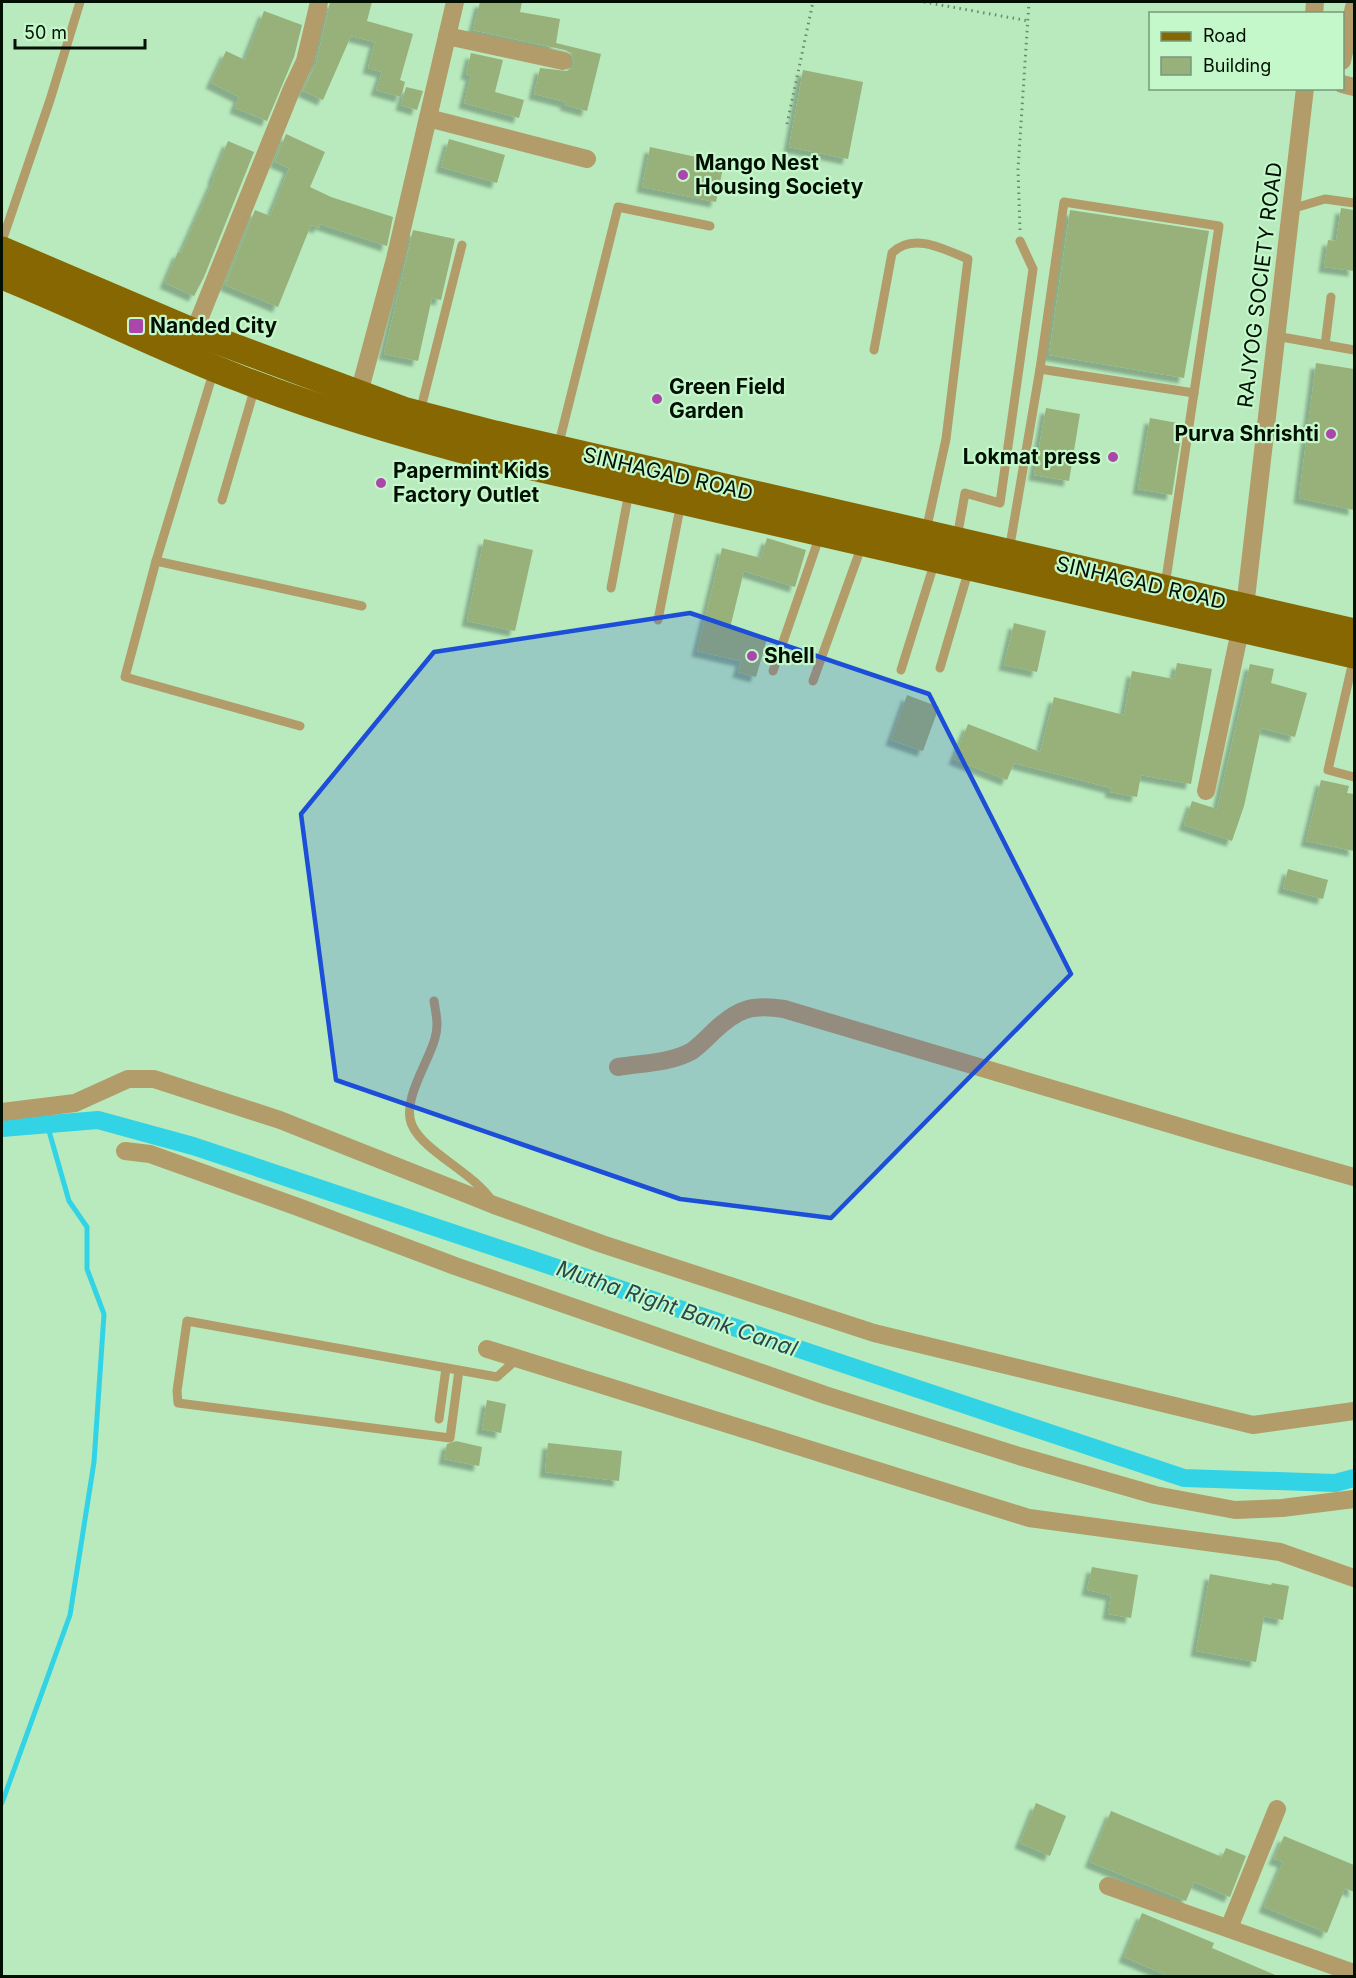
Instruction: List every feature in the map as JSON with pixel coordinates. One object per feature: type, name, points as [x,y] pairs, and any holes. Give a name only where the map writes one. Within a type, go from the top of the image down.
[{"type":"main road","name":"SINHAGAD ROAD","points":[[2,250],[58,287],[214,368],[256,385],[397,432],[492,446],[558,449],[926,534],[954,557],[1009,553],[1165,589],[1243,618]]},
{"type":"main road","name":"SINHAGAD ROAD","points":[[2,276],[58,287],[194,332],[420,415],[492,446],[630,489],[862,542],[954,557],[1354,639]]},
{"type":"street","points":[[194,332],[305,61],[319,2]]},
{"type":"street","points":[[358,393],[395,259],[455,2]]},
{"type":"street","points":[[1344,52],[1354,7]]},
{"type":"street","points":[[447,36],[563,61]]},
{"type":"street","name":"RAJYOG SOCIETY ROAD","points":[[1206,791],[1243,618],[1305,90]]},
{"type":"street","points":[[428,118],[587,159]]},
{"type":"street","points":[[618,1067],[679,1057],[693,1050],[735,1013],[751,1007],[768,1006],[1354,1177]]},
{"type":"street","points":[[3,1112],[75,1102],[128,1079],[154,1079],[280,1120],[494,1205],[602,1244],[874,1333],[1253,1425],[1354,1411]]},
{"type":"street","points":[[125,1151],[150,1154],[455,1266],[825,1395],[1018,1456],[1155,1495],[1235,1510],[1282,1508],[1354,1499]]},
{"type":"street","points":[[487,1349],[1029,1518],[1280,1552],[1354,1578]]},
{"type":"street","points":[[1229,1928],[1277,1809]]},
{"type":"street","points":[[1108,1886],[1354,1973]]},
{"type":"lane","points":[[2,241],[50,100],[80,2]]},
{"type":"lane","points":[[1291,209],[1325,199],[1354,203]]},
{"type":"lane","points":[[1009,553],[1040,369],[1064,202],[1218,226],[1165,589]]},
{"type":"lane","points":[[558,449],[618,207],[710,226]]},
{"type":"lane","points":[[940,668],[954,557],[965,493],[1000,503],[1033,269],[1020,241]]},
{"type":"lane","points":[[874,350],[892,253],[901,244],[915,242],[942,247],[968,259],[946,439],[926,534]]},
{"type":"lane","points":[[420,415],[462,245]]},
{"type":"lane","points":[[1324,345],[1331,297]]},
{"type":"lane","points":[[1276,336],[1354,350]]},
{"type":"lane","points":[[214,368],[156,561],[125,677],[300,726]]},
{"type":"lane","points":[[1040,369],[1194,393]]},
{"type":"lane","points":[[222,500],[256,385]]},
{"type":"lane","points":[[611,588],[630,489]]},
{"type":"lane","points":[[658,621],[681,501]]},
{"type":"lane","points":[[773,671],[821,533]]},
{"type":"lane","points":[[813,681],[862,542]]},
{"type":"lane","points":[[901,670],[954,557]]},
{"type":"lane","points":[[156,561],[362,606]]},
{"type":"lane","points":[[1354,639],[1328,770],[1354,777]]},
{"type":"lane","points":[[434,1001],[437,1019],[435,1039],[413,1094],[409,1116],[412,1127],[426,1143],[482,1187],[494,1205]]},
{"type":"lane","points":[[459,1370],[450,1438],[178,1403],[177,1391],[187,1321],[446,1368],[459,1370],[497,1377],[517,1359]]},
{"type":"lane","points":[[439,1419],[446,1368]]},
{"type":"path","points":[[787,124],[813,2]]},
{"type":"path","points":[[924,2],[1029,21]]},
{"type":"path","points":[[1020,241],[1018,169],[1029,2]]},
{"type":"highlighted area","points":[[690,613],[929,694],[1071,974],[831,1218],[680,1199],[336,1080],[301,814],[434,652]]},
{"type":"building","points":[[330,2],[372,2],[367,21],[413,34],[400,80],[405,82],[401,97],[376,90],[382,72],[368,68],[375,42],[351,36],[323,100],[303,91],[316,64]]},
{"type":"building","points":[[480,2],[522,2],[520,12],[560,19],[556,43],[601,54],[587,111],[565,105],[566,102],[534,94],[540,68],[567,71],[574,63],[571,53],[473,30]]},
{"type":"building","points":[[264,11],[302,25],[294,57],[267,121],[235,108],[239,97],[211,83],[226,51],[245,60]]},
{"type":"building","points":[[471,53],[503,60],[495,92],[524,100],[519,118],[464,103],[471,75],[466,74]]},
{"type":"building","points":[[803,70],[863,82],[848,159],[789,147]]},
{"type":"building","points":[[406,87],[423,91],[417,110],[401,105]]},
{"type":"building","points":[[286,134],[325,152],[310,187],[331,197],[393,217],[387,246],[320,224],[319,228],[311,225],[278,307],[225,285],[255,210],[270,216],[289,168],[275,162]]},
{"type":"building","points":[[449,139],[505,155],[497,183],[441,167]]},
{"type":"building","points":[[228,141],[254,152],[204,277],[194,296],[165,283],[214,179]]},
{"type":"building","name":"Mango Nest Housing Society","points":[[650,147],[724,163],[716,202],[642,187]]},
{"type":"building","points":[[1341,208],[1354,210],[1354,271],[1324,267],[1328,240],[1336,241]]},
{"type":"building","points":[[1070,210],[1209,231],[1184,378],[1049,355]]},
{"type":"building","points":[[413,230],[455,239],[441,300],[432,298],[418,361],[384,354]]},
{"type":"building","name":"Purva Shrishti","points":[[1316,363],[1354,369],[1354,510],[1299,498]]},
{"type":"building","points":[[1046,408],[1080,414],[1069,481],[1034,475]]},
{"type":"building","points":[[1150,418],[1183,424],[1172,495],[1138,489]]},
{"type":"building","points":[[767,538],[806,550],[795,587],[744,571],[730,628],[767,639],[756,677],[738,672],[741,661],[697,651],[722,548],[761,558]]},
{"type":"building","points":[[484,539],[533,550],[515,631],[467,621]]},
{"type":"building","points":[[1014,623],[1046,631],[1037,672],[1004,665]]},
{"type":"building","points":[[1177,663],[1212,669],[1191,784],[1141,775],[1137,797],[1110,792],[1111,788],[1014,763],[1007,780],[954,759],[968,724],[1040,752],[1054,697],[1124,715],[1132,671],[1174,679]]},
{"type":"building","points":[[1250,664],[1274,669],[1271,683],[1307,693],[1295,737],[1261,728],[1244,806],[1232,841],[1184,825],[1192,801],[1217,809]]},
{"type":"building","points":[[907,695],[939,707],[923,751],[891,740]]},
{"type":"building","points":[[1321,780],[1349,786],[1347,793],[1354,794],[1354,851],[1306,841]]},
{"type":"building","points":[[1288,869],[1328,880],[1323,899],[1283,888]]},
{"type":"building","points":[[487,1400],[506,1404],[501,1433],[482,1429]]},
{"type":"building","points":[[456,1441],[482,1447],[479,1466],[444,1459],[447,1444]]},
{"type":"building","points":[[548,1443],[622,1451],[619,1481],[545,1472]]},
{"type":"building","points":[[1092,1567],[1138,1575],[1131,1618],[1108,1614],[1111,1595],[1087,1590]]},
{"type":"building","points":[[1210,1574],[1289,1586],[1283,1620],[1264,1616],[1256,1662],[1196,1651]]},
{"type":"building","points":[[1036,1803],[1066,1816],[1050,1856],[1020,1843]]},
{"type":"building","points":[[1111,1811],[1222,1857],[1226,1848],[1246,1856],[1230,1897],[1194,1882],[1186,1901],[1090,1862]]},
{"type":"building","points":[[1284,1836],[1354,1865],[1354,1892],[1345,1888],[1327,1933],[1264,1907],[1283,1862],[1274,1859]]},
{"type":"building","points":[[1142,1913],[1214,1943],[1212,1948],[1280,1977],[1171,1977],[1124,1957]]},
{"type":"waterway","name":"Mutha Right Bank Canal","points":[[2,1128],[98,1120],[193,1146],[1184,1478],[1335,1483],[1354,1478]]},
{"type":"waterway","points":[[2,1803],[70,1615],[94,1462],[104,1314],[87,1269],[87,1227],[69,1201],[47,1124]]},
{"type":"place","name":"Mango Nest Housing Society","points":[[683,175]]},
{"type":"place","name":"Nanded City","points":[[136,326]]},
{"type":"place","name":"Green Field Garden","points":[[657,399]]},
{"type":"place","name":"Purva Shrishti","points":[[1331,434]]},
{"type":"place","name":"Lokmat press","points":[[1113,457]]},
{"type":"place","name":"Papermint Kids Factory Outlet","points":[[381,483]]},
{"type":"place","name":"Shell","points":[[752,656]]}]
